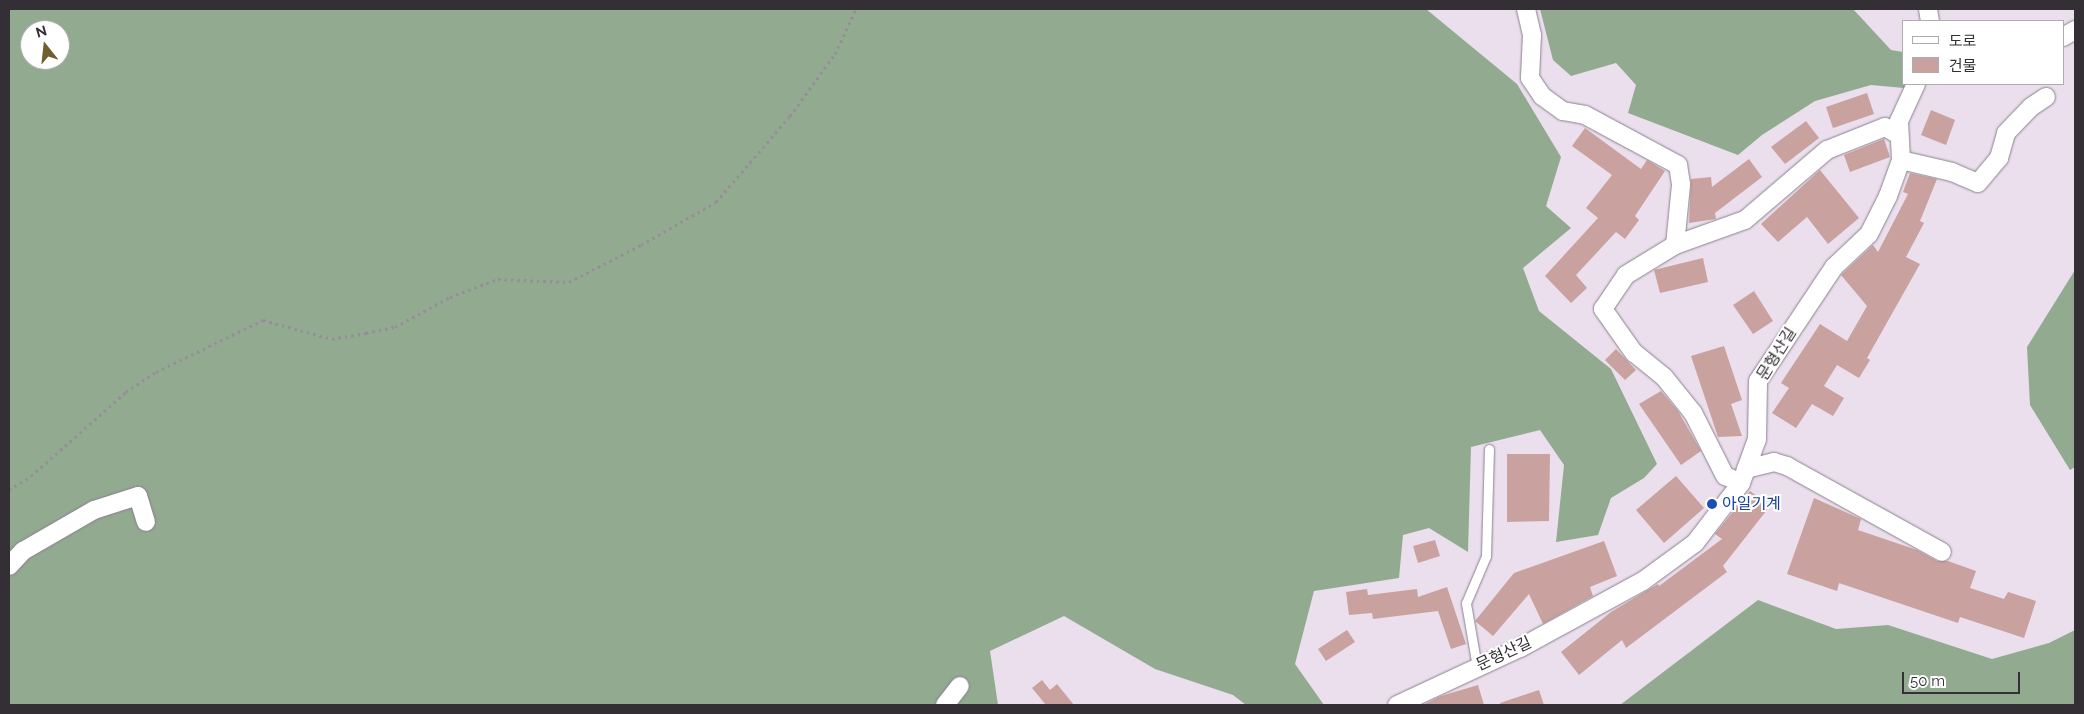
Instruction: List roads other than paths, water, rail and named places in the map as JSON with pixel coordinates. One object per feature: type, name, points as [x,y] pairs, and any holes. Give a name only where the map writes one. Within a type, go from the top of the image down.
[{"type":"street","points":[[1526,9],[1532,35],[1530,78],[1542,96],[1563,111],[1585,115],[1678,165],[1681,185],[1675,245]]},
{"type":"street","points":[[2064,36],[2075,30]]},
{"type":"street","name":"문형산길","points":[[1397,705],[1520,648],[1643,581],[1694,543],[1744,476],[1758,438],[1758,381],[1834,267],[1869,234],[1901,160],[1899,120],[1916,85]]},
{"type":"street","points":[[1901,160],[1952,172],[1978,183],[1999,158],[2006,134],[2031,107],[2046,97]]},
{"type":"street","points":[[1899,135],[1885,127],[1827,150],[1745,220],[1675,245],[1626,274],[1603,309],[1634,353],[1664,377],[1693,412],[1725,476],[1744,476],[1774,462],[1787,466],[1942,552]]},
{"type":"street","points":[[9,566],[23,551],[94,510],[138,496],[146,522]]},
{"type":"street","points":[[945,705],[960,686]]},
{"type":"lane","points":[[1477,667],[1466,603],[1486,556],[1489,448]]},
{"type":"place","name":"아일기계","points":[[1712,504]]}]
